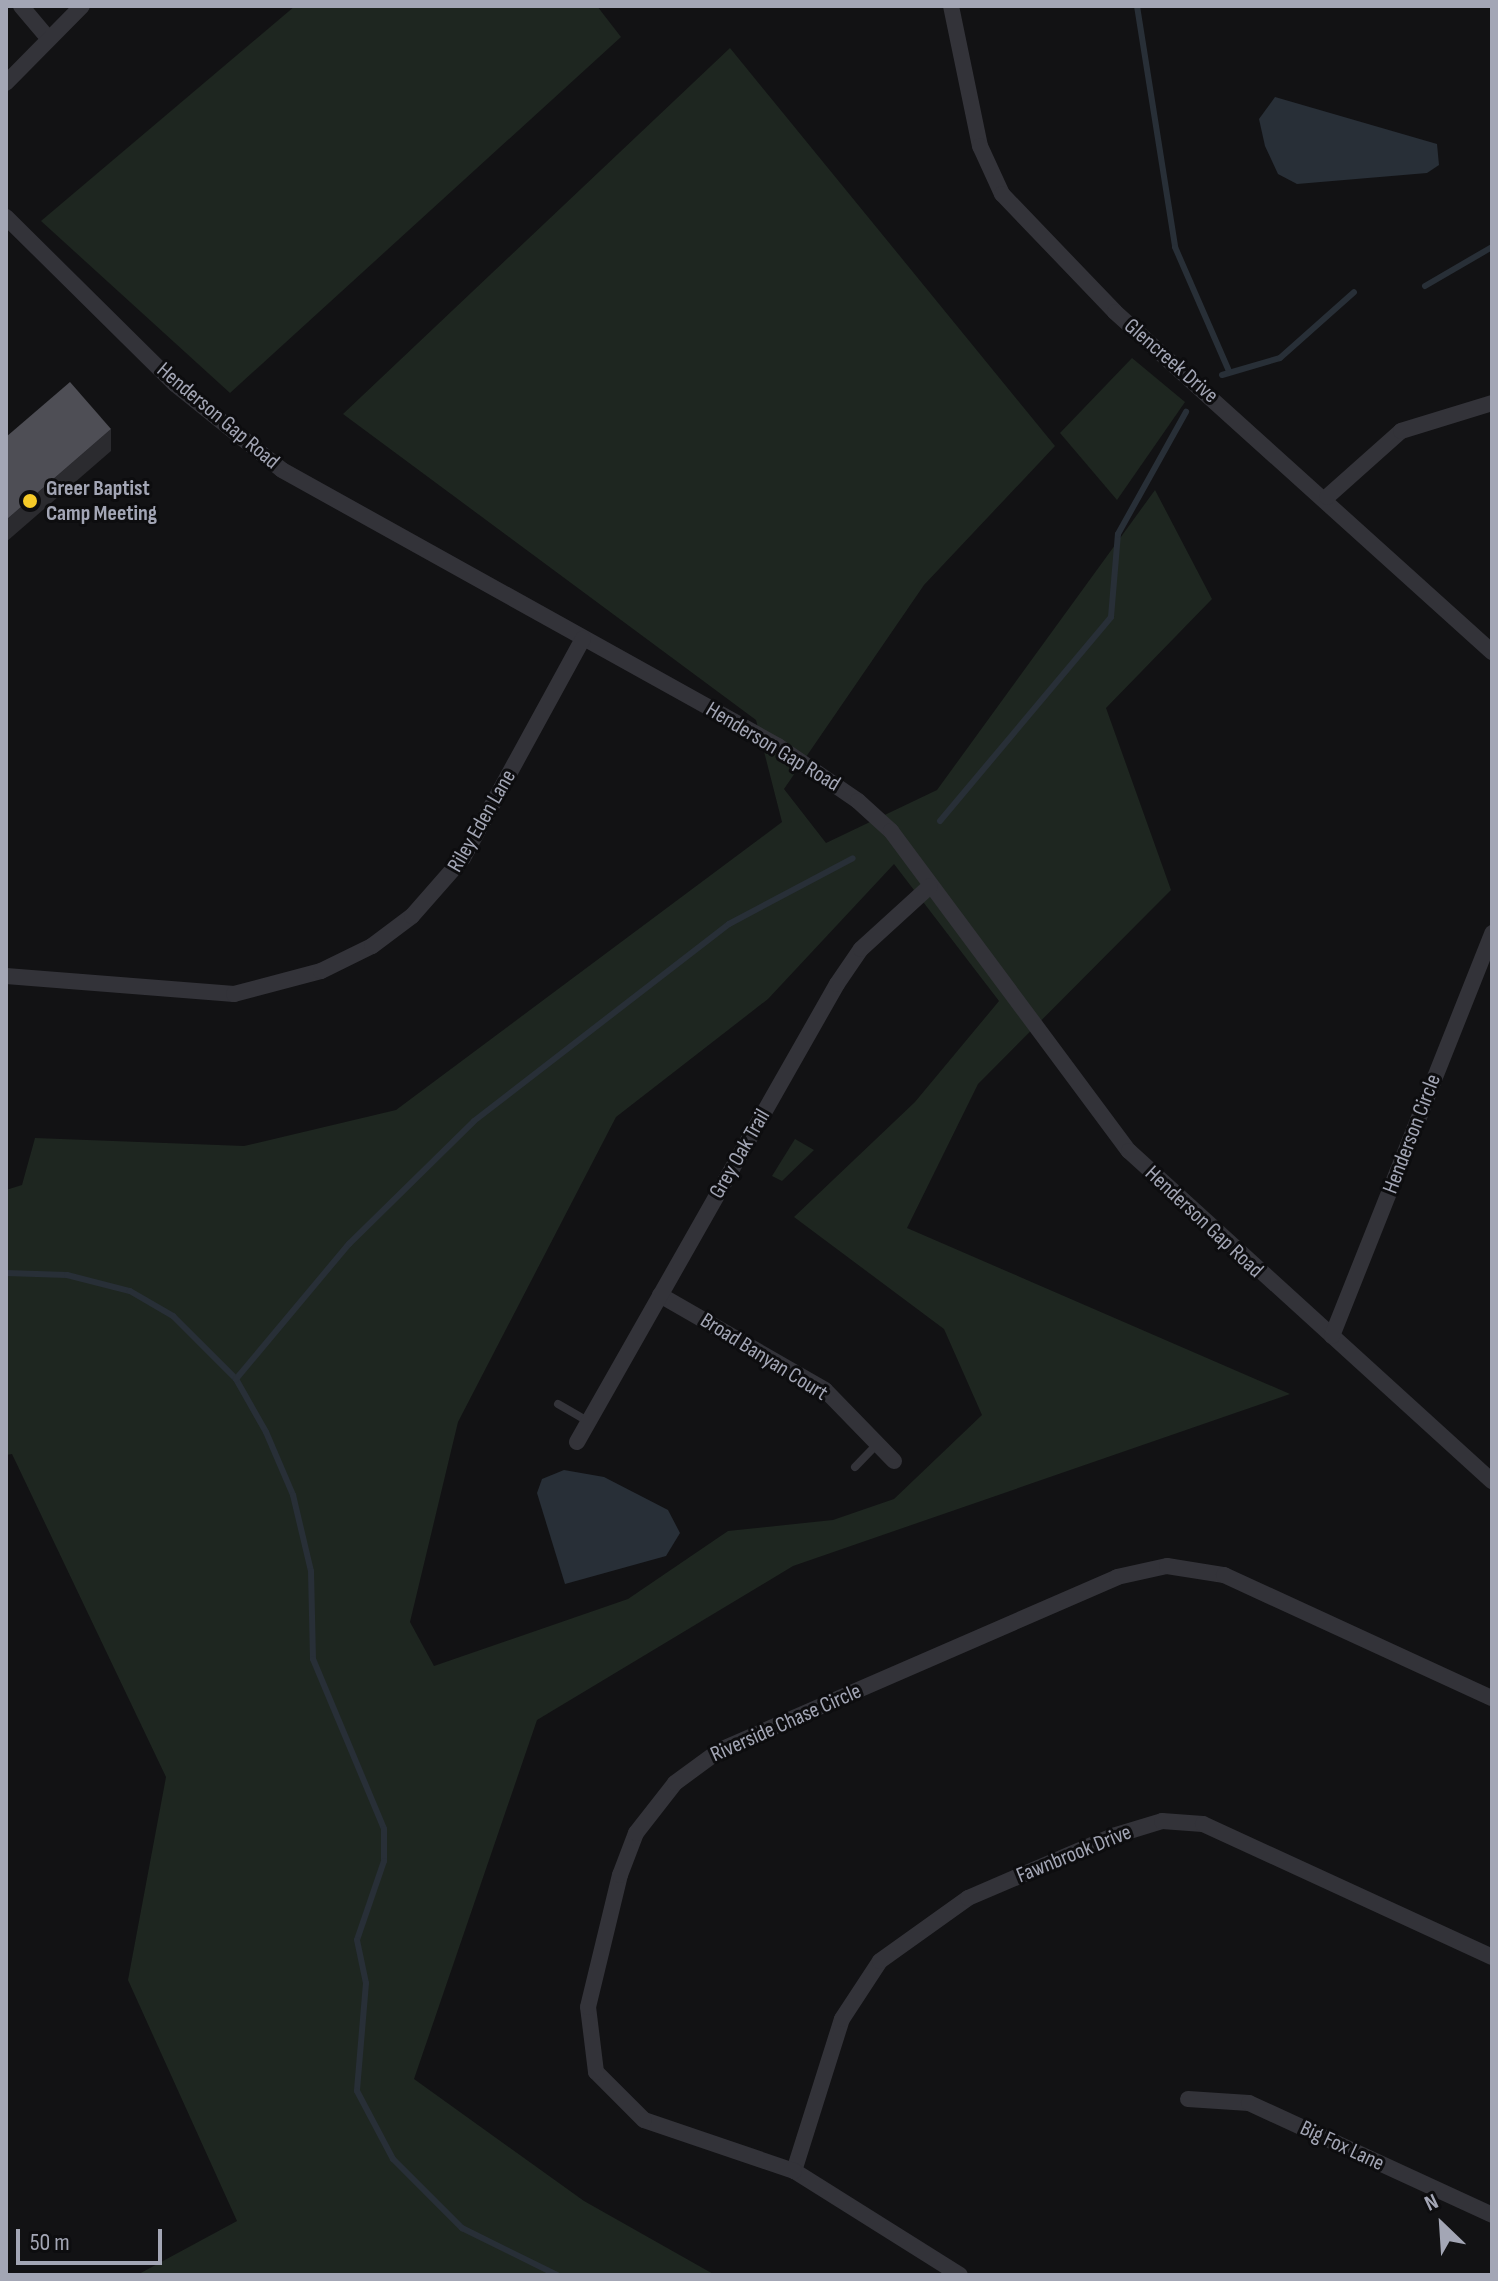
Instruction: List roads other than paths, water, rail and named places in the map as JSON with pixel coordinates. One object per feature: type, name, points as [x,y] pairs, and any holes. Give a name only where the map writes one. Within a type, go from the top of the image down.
[{"type":"street","points":[[21,6],[48,38]]},
{"type":"street","points":[[6,83],[82,6]]},
{"type":"street","name":"Glencreek Drive","points":[[951,6],[980,146],[1002,194],[1115,312],[1327,497],[1492,652]]},
{"type":"street","name":"Henderson Gap Road","points":[[6,217],[175,384],[282,470],[820,771],[891,831],[1129,1151],[1492,1481]]},
{"type":"street","points":[[1327,497],[1401,431],[1492,403]]},
{"type":"street","name":"Riley Eden Lane","points":[[6,976],[234,994],[321,971],[372,946],[412,916],[463,858],[583,639]]},
{"type":"street","name":"Grey Oak Trail","points":[[577,1442],[837,984],[861,949],[930,886]]},
{"type":"street","name":"Henderson Circle","points":[[1332,1336],[1492,933]]},
{"type":"street","name":"Broad Banyan Court","points":[[660,1295],[825,1390],[894,1461]]},
{"type":"street","name":"Riverside Chase Circle","points":[[960,2275],[794,2171],[630,2112],[604,2086],[590,2056],[588,2007],[628,1852],[656,1804],[696,1765],[1117,1577],[1167,1566],[1224,1575],[1492,1698]]},
{"type":"street","name":"Fawnbrook Drive","points":[[794,2171],[842,2019],[880,1961],[968,1898],[1113,1836],[1162,1821],[1203,1824],[1492,1957]]},
{"type":"street","name":"Big Fox Lane","points":[[1188,2099],[1249,2103],[1492,2215]]},
{"type":"lane","points":[[558,1404],[588,1421]]},
{"type":"lane","points":[[855,1467],[877,1444]]},
{"type":"waterway","points":[[1137,6],[1175,247],[1229,371]]},
{"type":"waterway","points":[[1425,286],[1492,247]]},
{"type":"waterway","points":[[1222,375],[1280,358],[1354,292]]},
{"type":"waterway","points":[[940,821],[1111,617],[1118,534],[1186,412]]},
{"type":"waterway","points":[[236,1379],[349,1244],[474,1121],[729,924],[853,858]]},
{"type":"waterway","points":[[6,1273],[67,1275],[130,1291],[173,1316],[236,1379],[266,1432],[293,1495],[311,1571],[313,1659],[384,1829],[384,1861],[357,1940],[366,1983],[357,2091],[393,2159],[462,2228],[557,2275]]},
{"type":"place","name":"Greer Baptist Camp Meeting","points":[[30,501]]}]
